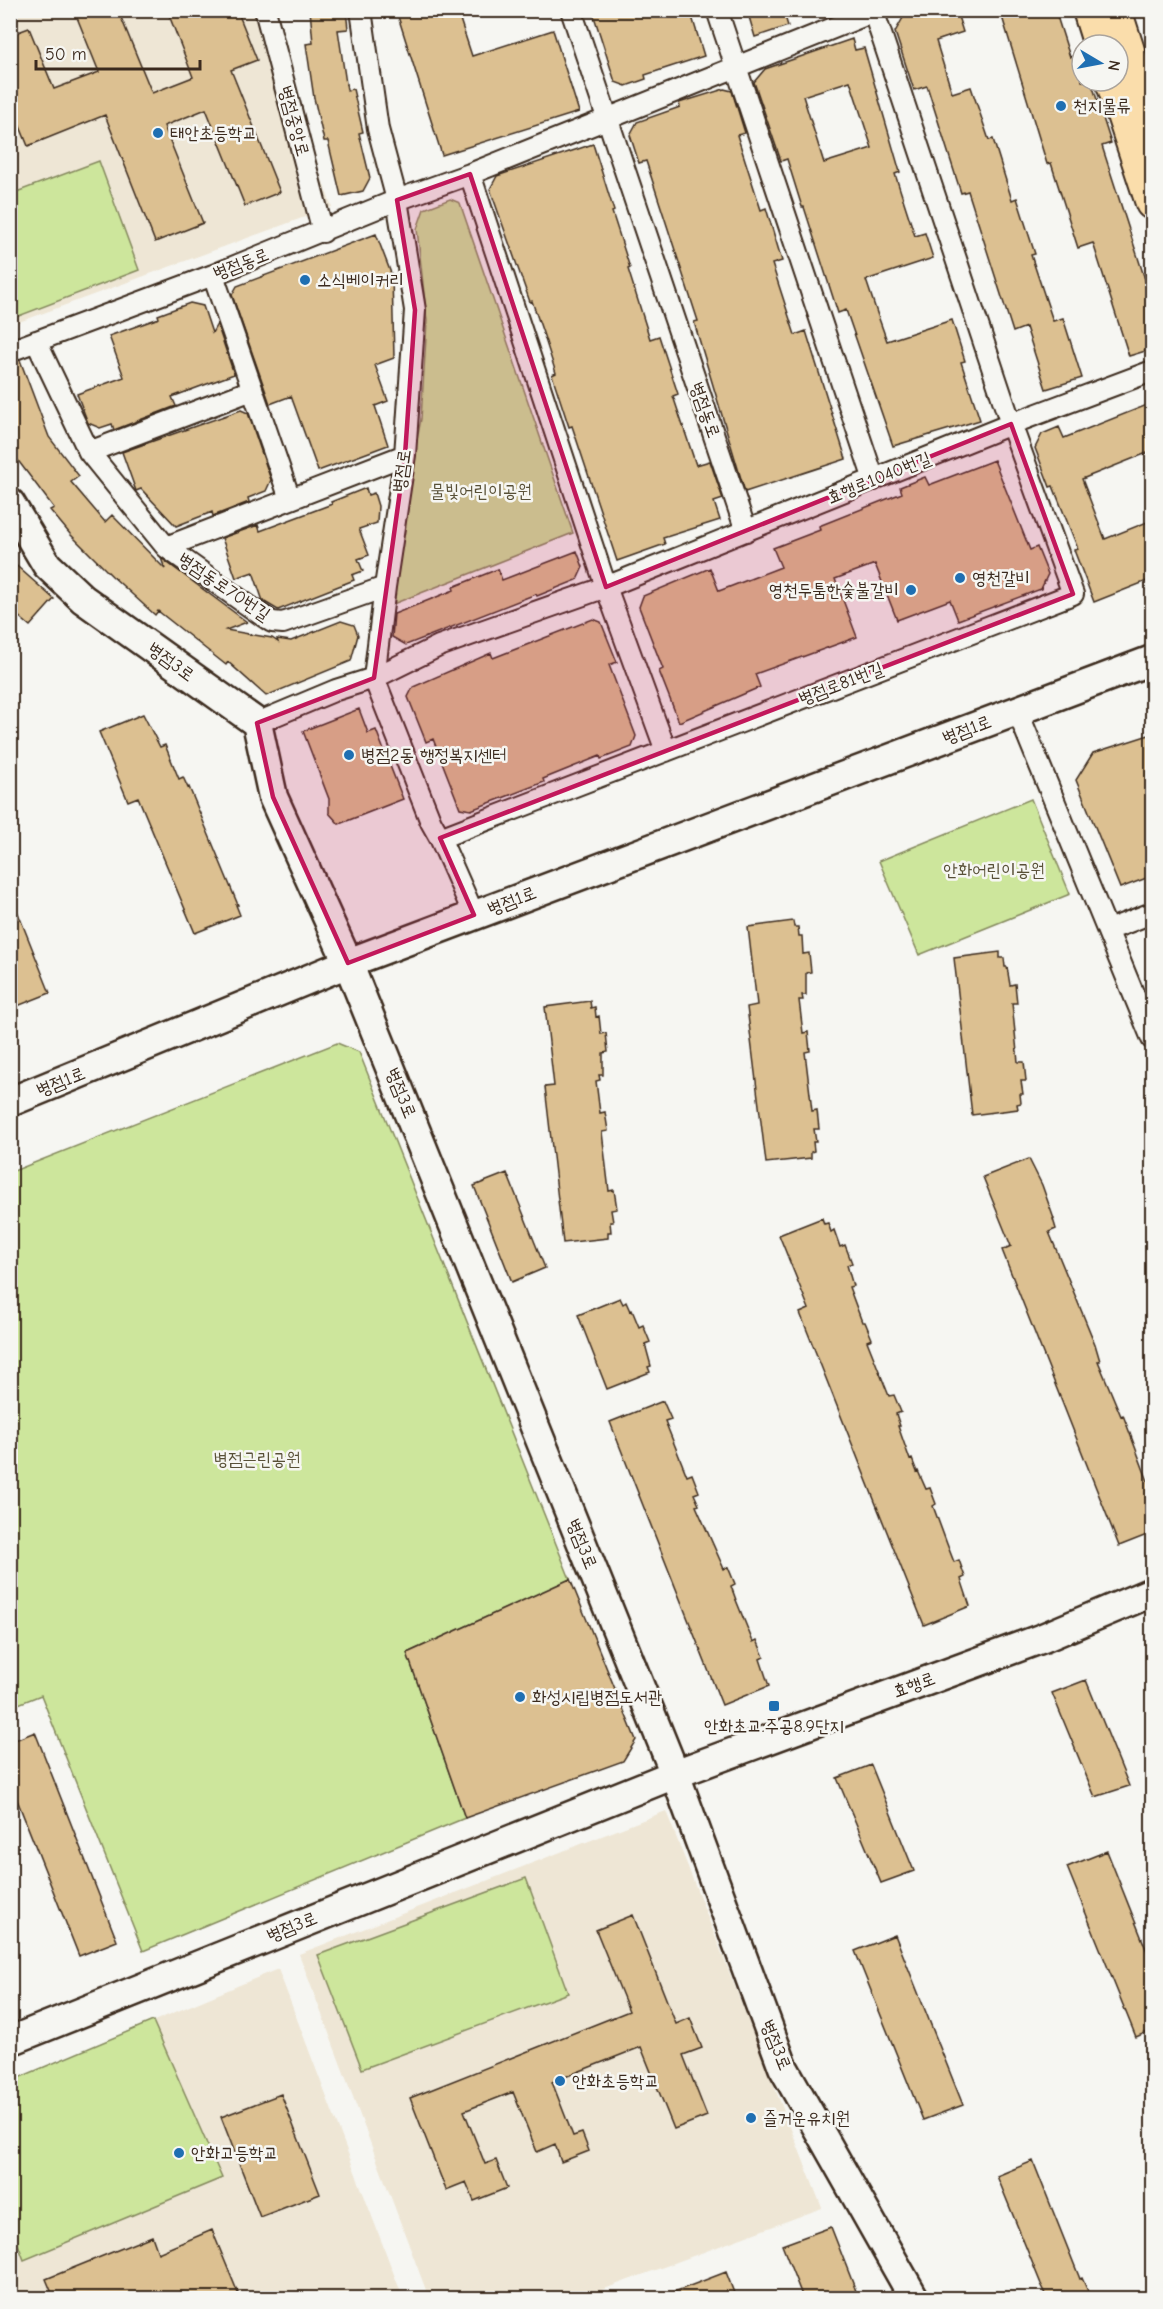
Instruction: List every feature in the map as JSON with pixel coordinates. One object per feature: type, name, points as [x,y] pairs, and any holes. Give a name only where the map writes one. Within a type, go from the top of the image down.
[{"type":"main road","points":[[1089,10],[1096,33]]},
{"type":"main road","points":[[1115,10],[1152,125]]},
{"type":"main road","points":[[1116,93],[1152,203]]},
{"type":"street","name":"병점중앙로","points":[[265,10],[323,232]]},
{"type":"street","name":"병점로","points":[[361,10],[378,129],[397,200],[415,310],[405,455],[374,678],[431,822],[474,915]]},
{"type":"street","points":[[571,10],[606,118]]},
{"type":"street","points":[[717,10],[874,480]]},
{"type":"street","name":"병점동로","points":[[10,351],[323,232],[397,200],[470,174],[875,11],[1011,424]]},
{"type":"street","name":"병점동로","points":[[606,118],[746,531]]},
{"type":"street","points":[[470,174],[606,587],[666,751]]},
{"type":"street","points":[[213,275],[290,499]]},
{"type":"street","name":"병점동로70번길","points":[[36,341],[89,452],[166,547],[272,622],[283,623],[385,587]]},
{"type":"street","name":"효행로1040번길","points":[[256,723],[336,690],[374,678],[439,646],[606,587],[1011,424],[1152,371]]},
{"type":"street","points":[[89,452],[252,390]]},
{"type":"street","name":"병점로81번길","points":[[440,838],[1073,594],[1011,424]]},
{"type":"street","name":"병점동로70번길","points":[[166,547],[405,455]]},
{"type":"street","name":"병점3로","points":[[10,502],[47,565],[83,599],[256,723],[273,797],[348,963],[675,1774],[783,2067],[914,2298]]},
{"type":"street","name":"병점1로","points":[[10,1102],[348,963],[1152,660]]},
{"type":"street","points":[[1017,710],[1152,1039]]},
{"type":"street","points":[[1108,930],[1152,913]]},
{"type":"street","name":"효행로","points":[[675,1774],[1043,1638],[1152,1592]]},
{"type":"street","name":"병점3로","points":[[10,2041],[675,1774]]},
{"type":"highlighted area","points":[[470,174],[606,587],[1011,424],[1073,594],[440,838],[474,915],[348,963],[273,797],[257,723],[374,678],[405,455],[415,310],[397,200]]},
{"type":"shaded area","name":"태안초등학교","points":[[10,11],[270,11],[279,60],[332,207],[11,325]]},
{"type":"shaded area","name":"안화초등학교","points":[[666,1811],[822,2208],[580,2298],[429,2298],[299,1954]]},
{"type":"shaded area","name":"안화고등학교","points":[[278,1969],[403,2298],[11,2298],[11,2081]]},
{"type":"green space","points":[[99,161],[139,270],[11,319],[11,194]]},
{"type":"green space","name":"물빛어린이공원","points":[[450,199],[460,203],[573,533],[393,604],[388,592],[421,419],[427,321],[417,229],[424,209]]},
{"type":"green space","name":"안화어린이공원","points":[[1031,799],[1070,894],[919,955],[879,861]]},
{"type":"green space","name":"병점근린공원","points":[[337,1043],[359,1052],[570,1579],[407,1653],[465,1818],[143,1951],[41,1695],[11,1707],[11,1172]]},
{"type":"green space","points":[[526,1878],[568,1993],[362,2069],[318,1955]]},
{"type":"green space","points":[[153,2021],[222,2178],[24,2260],[11,2226],[11,2081]]},
{"type":"building","points":[[88,10],[118,10],[152,93],[193,77],[167,10],[237,10],[257,60],[231,70],[280,192],[245,206],[206,109],[164,126],[203,223],[155,242],[105,115],[28,146],[10,102],[10,35],[29,28],[54,89],[99,72],[76,15]]},
{"type":"building","points":[[310,10],[346,10],[348,29],[338,30],[347,90],[353,89],[363,132],[359,133],[370,178],[363,191],[341,196],[328,141],[324,141],[314,98],[306,44],[313,43]]},
{"type":"building","points":[[396,10],[457,10],[472,56],[553,30],[579,112],[442,155]]},
{"type":"building","points":[[592,10],[690,10],[704,56],[645,75],[646,79],[626,86],[615,82]]},
{"type":"building","points":[[747,10],[783,10],[788,26],[755,37]]},
{"type":"building","points":[[922,10],[956,10],[963,32],[936,41],[952,93],[971,87],[989,140],[993,139],[1012,200],[1017,198],[1035,254],[1031,255],[1053,321],[1063,318],[1082,378],[1046,389],[1026,327],[1013,332],[968,191],[961,193],[927,86],[914,90],[895,32],[904,16]]},
{"type":"building","points":[[1000,10],[1055,10],[1070,57],[1070,93],[1095,93],[1111,143],[1102,146],[1152,301],[1152,349],[1129,356],[1093,243],[1078,248],[1051,163],[1047,164]]},
{"type":"building","points":[[852,39],[855,50],[864,48],[900,172],[895,174],[915,236],[925,233],[933,258],[866,280],[887,341],[952,320],[965,361],[961,362],[980,420],[893,446],[846,310],[838,313],[787,159],[781,161],[754,82],[765,69]],"holes":[[[850,81],[872,148],[824,163],[803,96]]]},
{"type":"building","points":[[724,89],[732,91],[745,133],[737,135],[761,210],[766,208],[782,261],[772,264],[795,335],[806,331],[846,459],[745,492],[694,322],[698,321],[646,161],[639,163],[630,135],[637,122],[680,107],[679,103]]},
{"type":"building","points":[[593,144],[650,339],[659,336],[678,394],[673,396],[696,465],[710,461],[723,499],[714,502],[720,520],[663,538],[665,544],[617,561],[572,426],[569,427],[552,375],[556,373],[544,336],[490,189],[497,176]]},
{"type":"building","points":[[376,234],[392,276],[394,358],[375,365],[388,401],[375,406],[388,445],[318,471],[291,396],[270,404],[232,295],[237,286]]},
{"type":"building","points":[[190,303],[203,306],[212,333],[217,324],[234,374],[172,397],[176,406],[114,430],[112,424],[100,428],[88,423],[77,394],[124,377],[109,336],[159,318],[158,315]]},
{"type":"building","points":[[20,360],[49,437],[79,476],[71,482],[105,522],[112,515],[165,569],[161,558],[247,622],[226,630],[272,638],[278,642],[277,639],[291,641],[341,621],[354,625],[358,635],[351,661],[266,696],[228,662],[226,665],[158,611],[155,615],[112,576],[70,534],[50,510],[54,508],[10,450],[10,363]]},
{"type":"building","points":[[1152,403],[1152,451],[1082,479],[1105,539],[1152,520],[1152,579],[1094,602],[1074,550],[1078,549],[1035,448],[1042,434],[1059,427],[1064,438]]},
{"type":"building","points":[[241,410],[248,413],[271,480],[266,491],[248,498],[249,502],[213,516],[212,512],[176,526],[141,489],[136,491],[122,452]]},
{"type":"building","points":[[994,460],[1030,550],[1037,547],[1048,574],[1041,589],[958,620],[950,600],[897,620],[875,564],[835,579],[857,637],[755,674],[760,687],[679,722],[659,671],[663,669],[639,607],[643,596],[710,568],[719,591],[781,567],[773,548],[820,530],[819,526],[902,493],[900,487],[925,477],[929,485]]},
{"type":"building","points":[[366,488],[368,495],[374,493],[378,506],[377,523],[359,529],[369,555],[358,559],[363,571],[352,575],[354,580],[278,610],[263,601],[253,572],[236,578],[222,538],[258,525],[260,531],[332,504],[331,502]]},
{"type":"building","points":[[577,551],[583,567],[577,580],[406,645],[392,637],[394,614],[454,590],[453,587],[498,569],[502,580]]},
{"type":"building","points":[[10,560],[54,599],[30,626],[10,609]]},
{"type":"building","points":[[593,619],[601,622],[617,662],[609,665],[636,736],[632,747],[601,759],[600,756],[543,779],[544,782],[471,810],[460,808],[433,739],[426,742],[408,697],[413,687],[491,653],[493,658]]},
{"type":"building","points":[[359,709],[368,733],[376,730],[403,799],[339,824],[329,813],[329,799],[303,731]]},
{"type":"building","points":[[143,714],[160,747],[165,745],[179,779],[183,777],[189,787],[238,905],[236,905],[240,915],[195,933],[138,797],[128,801],[99,732]]},
{"type":"building","points":[[1152,734],[1152,876],[1120,888],[1076,780],[1093,753]]},
{"type":"building","points":[[10,893],[50,993],[10,1009]]},
{"type":"building","points":[[793,921],[794,927],[798,927],[799,936],[802,936],[803,954],[809,953],[811,972],[806,973],[806,995],[802,995],[803,1000],[799,1000],[803,1033],[808,1032],[810,1051],[805,1052],[812,1111],[817,1110],[819,1129],[814,1129],[816,1142],[813,1142],[814,1151],[811,1152],[811,1158],[766,1163],[747,1007],[757,1005],[748,927]]},
{"type":"building","points":[[1000,952],[1000,958],[1004,958],[1005,967],[1007,967],[1010,985],[1015,984],[1017,1003],[1012,1003],[1018,1062],[1024,1062],[1026,1081],[1021,1081],[1023,1094],[1020,1094],[1021,1103],[1017,1104],[1018,1109],[972,1115],[954,958]]},
{"type":"building","points":[[590,1001],[591,1008],[595,1007],[596,1017],[599,1016],[601,1034],[606,1033],[608,1052],[603,1053],[603,1075],[599,1075],[600,1080],[596,1081],[600,1113],[605,1112],[608,1131],[602,1132],[609,1191],[614,1190],[617,1209],[611,1210],[613,1222],[610,1222],[611,1232],[608,1232],[608,1238],[563,1243],[545,1087],[554,1086],[545,1007]]},
{"type":"building","points":[[1029,1159],[1042,1185],[1054,1219],[1056,1229],[1049,1232],[1095,1344],[1100,1361],[1098,1361],[1121,1416],[1123,1415],[1152,1492],[1152,1533],[1119,1546],[1002,1250],[1011,1246],[983,1177]]},
{"type":"building","points":[[507,1173],[545,1268],[512,1282],[474,1186]]},
{"type":"building","points":[[822,1218],[824,1224],[828,1223],[831,1232],[834,1230],[840,1247],[845,1245],[852,1263],[847,1265],[853,1286],[849,1287],[862,1322],[865,1322],[872,1339],[867,1341],[889,1396],[894,1395],[901,1412],[896,1414],[900,1426],[898,1426],[910,1460],[912,1459],[926,1489],[930,1488],[936,1504],[933,1506],[954,1562],[959,1560],[965,1577],[961,1579],[970,1606],[924,1625],[800,1313],[809,1309],[779,1235]]},
{"type":"building","points":[[620,1298],[623,1304],[626,1302],[630,1311],[632,1310],[639,1327],[643,1325],[650,1342],[645,1344],[651,1366],[648,1367],[650,1372],[607,1389],[578,1315]]},
{"type":"building","points":[[663,1401],[671,1419],[665,1421],[687,1476],[692,1474],[699,1492],[694,1494],[699,1505],[696,1506],[724,1569],[728,1567],[735,1584],[731,1586],[736,1600],[753,1642],[757,1640],[764,1657],[760,1659],[769,1686],[722,1705],[610,1422]]},
{"type":"building","name":"화성시립병점도서관","points":[[570,1579],[636,1740],[623,1761],[465,1818],[407,1653]]},
{"type":"building","points":[[1086,1680],[1129,1786],[1095,1797],[1052,1693]]},
{"type":"building","points":[[35,1732],[117,1941],[79,1956],[10,1782],[10,1742]]},
{"type":"building","points":[[871,1765],[914,1871],[881,1883],[837,1778]]},
{"type":"building","points":[[1107,1851],[1152,1964],[1152,2030],[1136,2037],[1067,1867]]},
{"type":"building","points":[[633,1915],[676,2024],[690,2018],[702,2048],[683,2055],[707,2116],[674,2129],[641,2047],[552,2082],[573,2136],[582,2133],[589,2151],[561,2162],[555,2144],[537,2152],[513,2092],[464,2111],[485,2164],[496,2160],[507,2188],[474,2201],[466,2182],[446,2190],[410,2098],[629,2011],[596,1930]]},
{"type":"building","points":[[895,1935],[963,2105],[923,2120],[855,1951]]},
{"type":"building","points":[[281,2094],[320,2194],[260,2217],[221,2117]]},
{"type":"building","points":[[1033,2161],[1080,2279],[1082,2278],[1091,2298],[1048,2298],[1041,2284],[997,2176]]},
{"type":"building","points":[[831,2227],[856,2291],[837,2298],[803,2298],[782,2245]]},
{"type":"building","points":[[212,2230],[240,2298],[54,2298],[46,2279],[152,2236],[158,2253]]},
{"type":"building","points":[[726,2272],[736,2298],[661,2297]]},
{"type":"place","name":"천지물류","points":[[1061,106]]},
{"type":"place","name":"태안초등학교","points":[[158,133]]},
{"type":"place","name":"소식베이커리","points":[[305,280]]},
{"type":"place","name":"영천갈비","points":[[960,578]]},
{"type":"place","name":"영천두툼한숯불갈비","points":[[911,590]]},
{"type":"place","name":"병점2동 행정복지센터","points":[[349,755]]},
{"type":"place","name":"화성시립병점도서관","points":[[520,1697]]},
{"type":"place","name":"안화초교.주공8.9단지","points":[[774,1706]]},
{"type":"place","name":"안화초등학교","points":[[560,2081]]},
{"type":"place","name":"즐거운유치원","points":[[751,2118]]},
{"type":"place","name":"안화고등학교","points":[[179,2153]]}]
